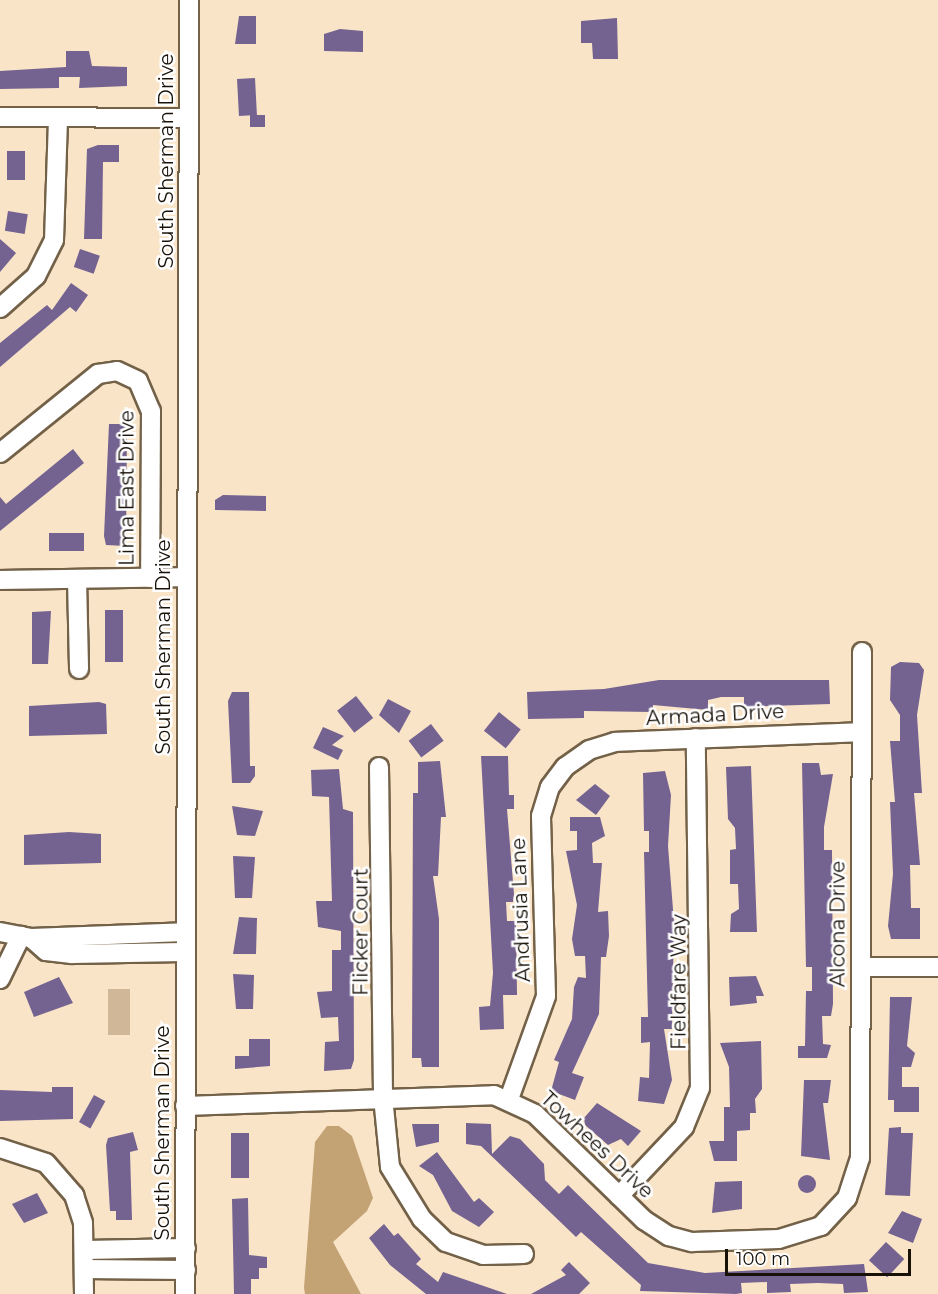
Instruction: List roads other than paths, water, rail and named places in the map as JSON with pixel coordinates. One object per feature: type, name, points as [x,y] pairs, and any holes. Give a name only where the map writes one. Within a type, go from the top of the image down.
[{"type":"street","name":"South Sherman Drive","points":[[185,1294],[184,932],[189,0]]},
{"type":"street","points":[[0,117],[188,118]]},
{"type":"street","points":[[0,308],[36,276],[54,240],[58,117]]},
{"type":"street","name":"Lima East Drive","points":[[0,453],[91,378],[125,374],[144,389],[150,406],[150,578]]},
{"type":"street","points":[[0,580],[186,578]]},
{"type":"street","points":[[77,579],[79,669]]},
{"type":"street","name":"Alcona Drive","points":[[850,1193],[860,1158],[862,652]]},
{"type":"street","name":"Armada Drive","points":[[574,759],[615,742],[862,732]]},
{"type":"street","name":"Fieldfare Way","points":[[619,1196],[684,1127],[700,1088],[696,738]]},
{"type":"street","name":"Andrusia Lane","points":[[509,1099],[547,991],[543,808],[556,778],[574,759]]},
{"type":"street","name":"Flicker Court","points":[[379,767],[383,1097],[390,1167],[428,1227],[468,1252],[524,1254]]},
{"type":"street","points":[[0,932],[26,937],[184,932]]},
{"type":"street","points":[[26,937],[46,951],[72,954],[184,952]]},
{"type":"street","points":[[0,978],[26,937]]},
{"type":"street","points":[[861,967],[938,967]]},
{"type":"street","name":"Towhees Drive","points":[[185,1106],[481,1093],[509,1099],[535,1114],[619,1196],[659,1231],[703,1242],[804,1234],[832,1217],[850,1193]]},
{"type":"street","points":[[0,1148],[35,1156],[66,1181],[79,1206],[85,1250],[84,1294]]},
{"type":"street","points":[[85,1250],[186,1248]]},
{"type":"street","points":[[84,1269],[186,1269]]}]
